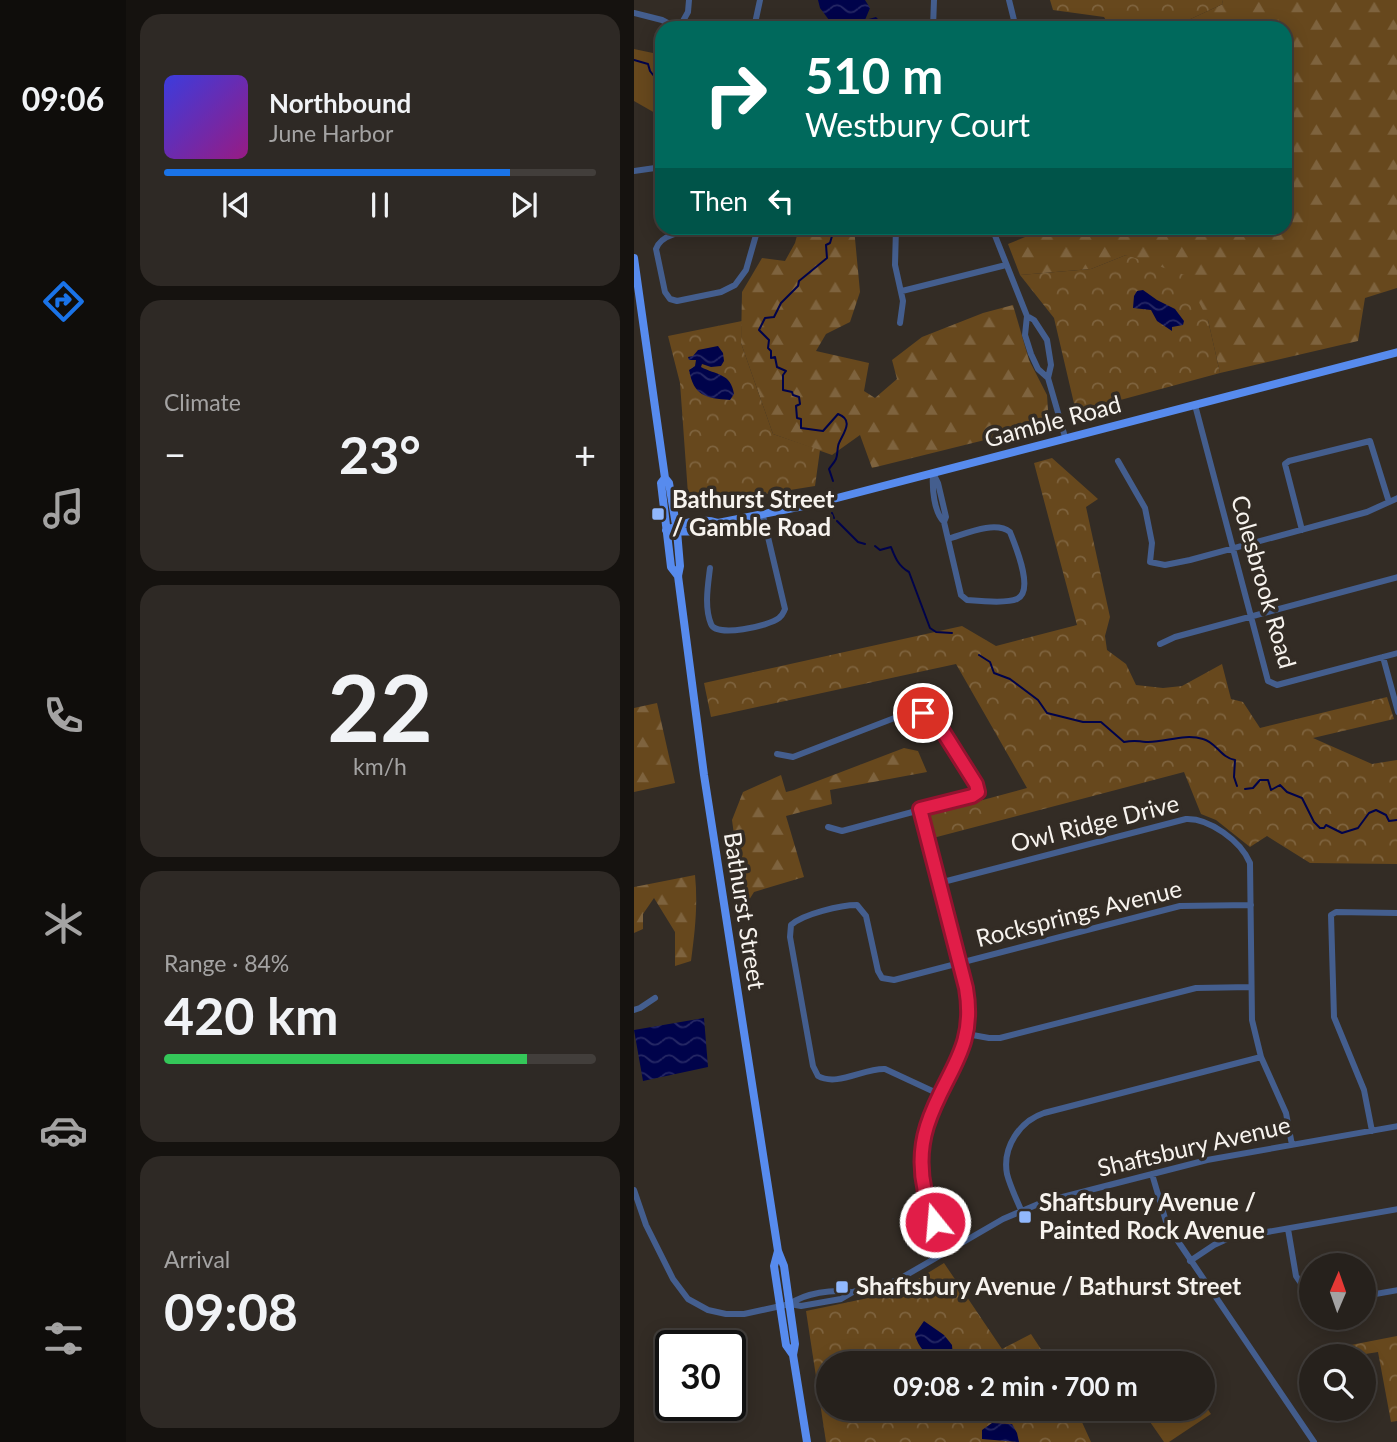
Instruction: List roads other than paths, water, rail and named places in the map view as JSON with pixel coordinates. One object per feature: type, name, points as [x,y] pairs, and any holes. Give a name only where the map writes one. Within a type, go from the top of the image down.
[{"type":"main road","name":"Bathurst Street","points":[[634,258],[665,478],[669,483],[676,529],[680,566],[678,576],[703,775],[778,1251],[784,1266],[785,1305],[795,1344],[793,1355],[807,1442]]},
{"type":"main road","name":"Gamble Road","points":[[666,530],[710,529],[717,523],[763,516],[1398,352]]},
{"type":"main road","name":"Bathurst Street","points":[[665,478],[661,483],[666,530],[671,567],[678,576]]},
{"type":"street","points":[[682,21],[688,12],[689,0]]},
{"type":"street","points":[[756,21],[760,0]]},
{"type":"street","points":[[933,21],[934,0]]},
{"type":"street","points":[[1009,0],[1014,21]]},
{"type":"street","points":[[634,13],[664,21]]},
{"type":"street","points":[[634,171],[655,168]]},
{"type":"street","points":[[674,235],[664,237],[656,249],[665,292],[670,299],[677,301],[721,292],[735,285],[745,270],[756,235]]},
{"type":"street","points":[[896,235],[895,265],[903,301],[900,323]]},
{"type":"street","points":[[995,235],[1027,316],[1025,335],[1031,354],[1038,369],[1048,379]]},
{"type":"street","points":[[902,291],[1006,265]]},
{"type":"street","points":[[1027,316],[1035,320],[1047,340],[1051,365],[1048,379],[1065,437]]},
{"type":"street","name":"Colesbrook Road","points":[[1195,405],[1266,677],[1271,684],[1277,685],[1398,653]]},
{"type":"street","points":[[1302,530],[1285,464],[1289,461],[1370,441],[1389,502]]},
{"type":"street","points":[[1118,461],[1145,508],[1152,543],[1150,562],[1158,565],[1178,563],[1367,512],[1398,498]]},
{"type":"street","points":[[933,473],[935,499],[940,519],[944,522],[948,539],[961,594],[967,600],[1009,601],[1024,593],[1022,569],[1007,529],[996,526],[948,539]]},
{"type":"street","points":[[710,568],[707,603],[714,629],[723,632],[770,623],[781,617],[786,609],[763,516]]},
{"type":"street","points":[[1160,644],[1175,637],[1398,578]]},
{"type":"street","points":[[1383,657],[1398,712]]},
{"type":"street","points":[[777,754],[793,757],[910,712],[923,713],[937,722],[976,784],[978,792],[972,796],[842,831],[828,827]]},
{"type":"street","points":[[920,809],[969,1002],[967,1034],[924,1141],[922,1174],[929,1208],[949,1249]]},
{"type":"street","name":"Owl Ridge Drive","points":[[939,883],[1192,819],[1210,825],[1245,853],[1250,867],[1252,1020],[1261,1057],[1286,1113],[1292,1145]]},
{"type":"street","name":"Rocksprings Avenue","points":[[941,1095],[885,1069],[877,1068],[829,1080],[818,1076],[813,1066],[790,937],[792,925],[799,918],[857,905],[866,916],[878,971],[882,978],[894,980],[1180,906],[1251,905]]},
{"type":"street","points":[[1372,1130],[1364,1090],[1334,1017],[1332,915],[1340,912],[1398,913]]},
{"type":"street","points":[[967,1034],[1000,1038],[1196,988],[1251,987]]},
{"type":"street","points":[[634,1010],[655,998]]},
{"type":"street","points":[[1021,1210],[1007,1172],[1007,1154],[1017,1132],[1030,1119],[1044,1113],[1261,1057]]},
{"type":"street","name":"Shaftsbury Avenue","points":[[634,1190],[646,1225],[673,1279],[688,1299],[708,1310],[744,1314],[785,1305],[798,1298],[840,1290],[853,1292],[896,1281],[1021,1210],[1219,1158],[1398,1126]]},
{"type":"street","points":[[1152,1174],[1167,1225],[1314,1442]]},
{"type":"street","points":[[1190,1261],[1227,1239],[1398,1209]]},
{"type":"street","points":[[1288,1229],[1299,1279]]},
{"type":"street","points":[[1376,1294],[1398,1290]]},
{"type":"water","points":[[818,0],[865,0],[870,8],[865,20],[876,17],[880,21],[830,21],[820,8]]},
{"type":"water","points":[[1143,290],[1175,309],[1184,321],[1183,325],[1172,327],[1172,331],[1157,321],[1151,310],[1133,308],[1134,296],[1137,291]]},
{"type":"water","points":[[718,346],[723,353],[724,361],[721,366],[702,364],[701,367],[730,382],[734,394],[730,400],[702,394],[694,385],[689,370],[695,366],[696,360],[689,360],[688,357],[698,350]]},
{"type":"water","points":[[704,1018],[708,1067],[643,1081],[634,1030]]},
{"type":"water","points":[[924,1321],[944,1335],[952,1345],[952,1351],[924,1351],[915,1334]]},
{"type":"water","points":[[992,1423],[1012,1424],[1019,1442],[982,1439],[982,1430]]},
{"type":"waterway","points":[[634,60],[648,64],[655,77]]},
{"type":"waterway","points":[[833,481],[829,469],[836,459],[846,420],[838,414],[823,431],[801,428],[796,406],[800,404],[799,397],[783,390],[783,375],[786,371],[777,367],[775,357],[771,358],[769,340],[759,330],[765,318],[774,317],[781,303],[798,286],[799,281],[827,258],[826,245],[834,235]]},
{"type":"waterway","points":[[832,513],[834,518]]},
{"type":"waterway","points":[[837,521],[858,542],[865,544]]},
{"type":"waterway","points":[[875,546],[880,550],[891,547],[900,564],[909,572],[930,628],[936,632],[952,633]]},
{"type":"waterway","points":[[979,655],[990,662],[994,673],[1010,679],[1038,700],[1047,713],[1083,722],[1101,722],[1124,742],[1196,737],[1212,743],[1230,759],[1235,760],[1234,777],[1237,786]]},
{"type":"waterway","points":[[1245,789],[1253,788],[1260,780],[1268,780],[1271,790],[1280,785],[1287,792],[1302,798],[1320,828],[1326,825],[1342,833],[1358,828],[1369,813],[1376,810],[1386,815],[1389,821],[1398,820]]},
{"type":"place","name":"Bathurst Street / Gamble Road","points":[[658,514]]},
{"type":"place","name":"Shaftsbury Avenue / Painted Rock Avenue","points":[[1025,1217]]},
{"type":"place","name":"Shaftsbury Avenue / Bathurst Street","points":[[842,1287]]}]
